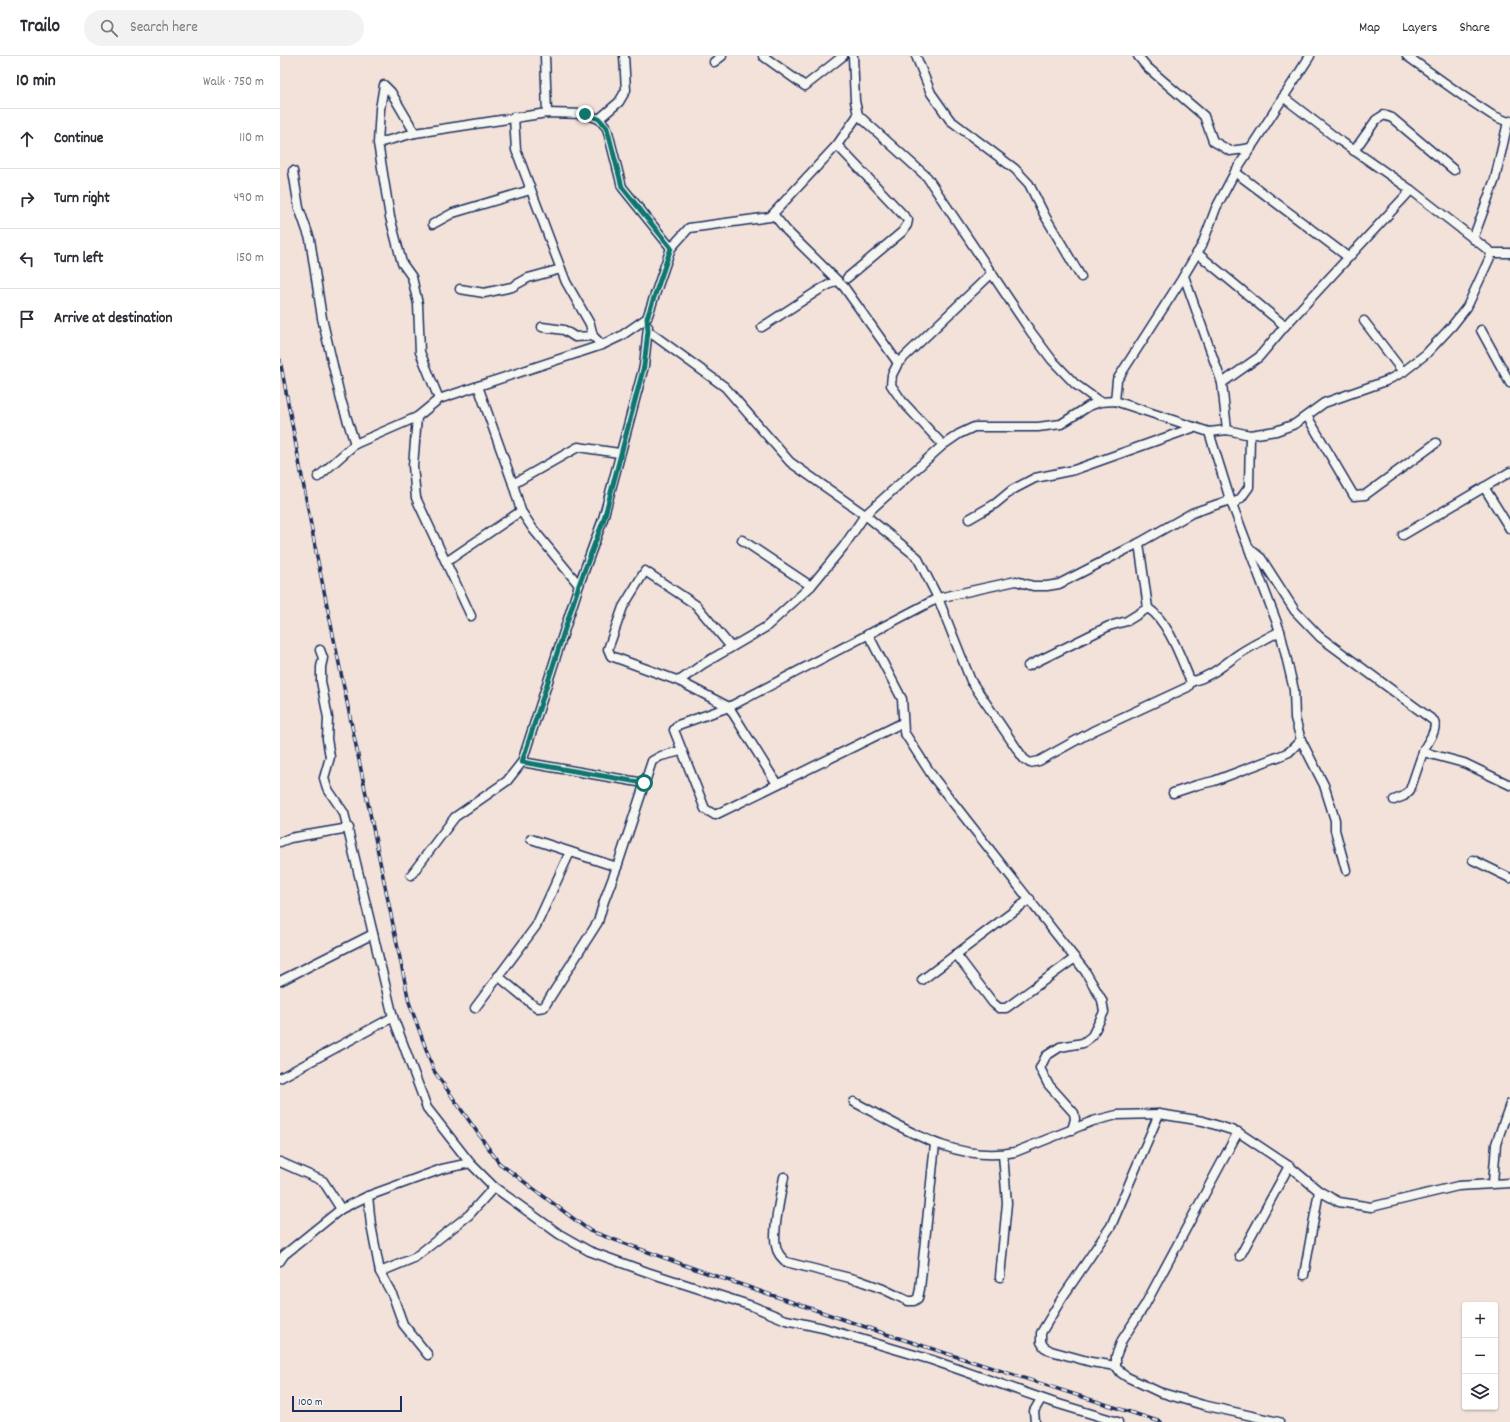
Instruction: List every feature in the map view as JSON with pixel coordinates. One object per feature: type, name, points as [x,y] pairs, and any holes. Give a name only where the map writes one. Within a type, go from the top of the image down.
[{"type":"street","points":[[545,56],[548,113]]},
{"type":"street","points":[[599,119],[620,102],[626,90],[624,56]]},
{"type":"street","points":[[714,62],[722,56]]},
{"type":"street","points":[[763,56],[805,86],[843,56]]},
{"type":"street","points":[[852,56],[855,100],[858,115],[927,177],[1031,332],[1052,360],[1075,384],[1100,402]]},
{"type":"street","points":[[916,56],[931,93],[950,120],[1015,169],[1030,184],[1045,216],[1081,277]]},
{"type":"street","points":[[1138,56],[1148,67],[1204,116],[1213,141],[1230,151],[1251,148]]},
{"type":"street","points":[[1115,401],[1117,380],[1160,316],[1184,276],[1197,253],[1216,208],[1235,172],[1310,56]]},
{"type":"street","points":[[1407,56],[1492,115],[1509,122],[1495,179],[1473,239]]},
{"type":"street","points":[[414,133],[391,92],[384,85],[380,109],[378,143],[394,232],[402,263],[412,277],[418,304],[420,352],[439,399]]},
{"type":"street","points":[[1283,97],[1354,151],[1411,190],[1492,253],[1510,253]]},
{"type":"street","points":[[378,143],[414,133],[548,113],[585,114],[599,119],[607,128],[622,187],[671,248]]},
{"type":"street","points":[[411,875],[455,817],[507,781],[522,762],[579,585],[604,519],[619,453],[644,366],[648,331],[647,318],[671,248],[689,228],[770,218],[837,144],[858,115]]},
{"type":"street","points":[[1354,151],[1376,120],[1384,115],[1392,118],[1454,170]]},
{"type":"street","points":[[514,117],[516,150],[566,282],[590,324],[593,336],[602,345]]},
{"type":"street","points":[[837,144],[908,220],[908,225],[902,232],[847,278]]},
{"type":"street","points":[[293,171],[299,208],[310,239],[322,318],[341,400],[355,444]]},
{"type":"street","points":[[1235,172],[1348,257]]},
{"type":"street","points":[[433,224],[460,211],[527,191],[530,186]]},
{"type":"street","points":[[1222,383],[1259,357],[1285,326],[1411,190]]},
{"type":"street","points":[[773,214],[787,231],[836,281],[844,287],[898,363]]},
{"type":"street","points":[[1197,253],[1285,326]]},
{"type":"street","points":[[679,681],[731,646],[766,627],[811,586],[844,546],[865,516],[943,445],[959,434],[974,427],[1038,427],[1061,424],[1089,406],[1100,402],[1115,401],[1209,432],[1227,430],[1250,435],[1276,431],[1296,424],[1324,403],[1386,381],[1403,372],[1426,354],[1467,307],[1492,253]]},
{"type":"street","points":[[460,289],[484,293],[512,287],[528,278],[561,269]]},
{"type":"street","points":[[943,445],[902,401],[891,385],[892,375],[898,363],[992,273]]},
{"type":"street","points":[[1184,276],[1222,383],[1227,430]]},
{"type":"street","points":[[762,327],[818,290],[836,281]]},
{"type":"street","points":[[318,477],[355,444],[417,417],[439,399],[602,345],[621,336],[647,318]]},
{"type":"street","points":[[1364,321],[1403,372]]},
{"type":"street","points":[[542,327],[564,330],[575,337],[593,336]]},
{"type":"street","points":[[1481,330],[1506,367],[1510,383]]},
{"type":"street","points":[[648,331],[725,387],[790,462],[865,516],[917,557],[938,598],[971,681],[1024,759],[1030,763],[1039,761],[1093,731],[1188,687],[1191,682],[1204,679],[1224,667],[1237,656],[1280,631]]},
{"type":"street","points":[[478,386],[513,484],[521,511],[532,529],[579,585]]},
{"type":"street","points":[[1307,416],[1354,496],[1365,495],[1436,443]]},
{"type":"street","points":[[417,417],[413,466],[416,498],[471,616]]},
{"type":"street","points":[[969,519],[995,504],[1012,490],[1035,478],[1074,470],[1195,427]]},
{"type":"street","points":[[1209,432],[1228,496],[1280,631],[1294,690],[1295,718],[1302,740],[1324,785],[1335,820],[1335,830],[1346,870]]},
{"type":"street","points":[[1232,505],[1241,498],[1249,487],[1250,435]]},
{"type":"street","points":[[513,484],[578,447],[619,453]]},
{"type":"street","points":[[1404,535],[1510,472]]},
{"type":"street","points":[[1484,487],[1510,529]]},
{"type":"street","points":[[902,723],[714,815],[705,809],[674,730],[678,725],[729,707],[938,598],[1016,581],[1034,586],[1059,584],[1140,543],[1192,513],[1223,503],[1227,500],[1228,496]]},
{"type":"street","points":[[446,562],[521,511]]},
{"type":"street","points":[[742,540],[811,586]]},
{"type":"street","points":[[1140,543],[1148,608],[1156,614],[1173,641],[1191,682]]},
{"type":"street","points":[[1248,548],[1261,558],[1295,611],[1320,637],[1434,721],[1436,725],[1434,731],[1427,742],[1410,790],[1404,796],[1394,800]]},
{"type":"street","points":[[731,646],[696,606],[646,571],[623,607],[608,649],[611,656],[619,660],[679,681],[729,707],[777,784]]},
{"type":"street","points":[[1028,666],[1109,626],[1127,621],[1148,608]]},
{"type":"street","points":[[868,634],[899,689],[904,706],[902,723],[904,732],[933,777],[1085,971],[1102,1000],[1104,1012],[1092,1036],[1083,1043],[1060,1047],[1055,1050],[1046,1056],[1040,1068],[1048,1084],[1074,1113],[1075,1119],[1072,1130]]},
{"type":"street","points":[[320,650],[323,658],[320,667],[328,718],[327,739],[330,757],[324,778],[327,788],[344,813],[349,828],[392,1017],[427,1108],[470,1163],[494,1187],[559,1234],[589,1251],[647,1272],[752,1306],[786,1320],[823,1328],[932,1360],[1041,1399],[1118,1422]]},
{"type":"street","points":[[1173,794],[1197,784],[1214,781],[1280,756],[1289,752],[1302,740]]},
{"type":"street","points":[[498,976],[532,1004],[538,1008],[544,1007],[598,922],[652,761],[661,756],[681,751]]},
{"type":"street","points":[[1423,752],[1470,766],[1510,785]]},
{"type":"street","points":[[522,762],[644,783]]},
{"type":"street","points":[[280,842],[290,838],[349,828]]},
{"type":"street","points":[[531,839],[617,867]]},
{"type":"street","points":[[475,1008],[536,926],[570,852]]},
{"type":"street","points":[[1472,860],[1510,878]]},
{"type":"street","points":[[922,980],[1030,899]]},
{"type":"street","points":[[280,981],[373,934]]},
{"type":"street","points":[[956,954],[993,1003],[999,1008],[1006,1008],[1075,958]]},
{"type":"street","points":[[280,1078],[392,1017]]},
{"type":"street","points":[[854,1102],[935,1144],[976,1154],[1003,1155],[1016,1152],[1093,1121],[1117,1115],[1159,1114],[1203,1121],[1238,1132],[1289,1166],[1319,1192],[1339,1202],[1371,1207],[1458,1186],[1510,1183]]},
{"type":"street","points":[[1493,1183],[1496,1144],[1510,1104]]},
{"type":"street","points":[[1116,1366],[1091,1362],[1051,1351],[1044,1347],[1041,1342],[1041,1333],[1062,1298],[1111,1226],[1159,1114]]},
{"type":"street","points":[[1238,1132],[1144,1305],[1122,1340],[1116,1356],[1116,1366],[1121,1373],[1127,1377],[1160,1392],[1202,1405],[1279,1422]]},
{"type":"street","points":[[784,1177],[775,1236],[776,1247],[780,1256],[786,1262],[858,1280],[884,1289],[908,1301],[914,1301],[918,1298],[920,1289],[935,1144]]},
{"type":"street","points":[[1000,1277],[1007,1203],[1003,1155]]},
{"type":"street","points":[[280,1162],[322,1181],[341,1209]]},
{"type":"street","points":[[281,1256],[341,1209],[368,1196],[442,1169],[470,1163]]},
{"type":"street","points":[[1240,1256],[1289,1166]]},
{"type":"street","points":[[380,1272],[414,1258],[469,1215],[494,1187]]},
{"type":"street","points":[[1304,1275],[1319,1192]]},
{"type":"street","points":[[368,1196],[371,1225],[380,1272],[393,1296],[403,1324],[428,1355]]},
{"type":"street","points":[[1035,1422],[1034,1411],[1041,1399]]},
{"type":"railway","points":[[280,360],[317,557],[409,1002],[434,1071],[499,1163],[590,1231],[701,1271],[886,1334],[1161,1422]]},
{"type":"route","points":[[585,114],[599,119],[607,128],[613,145],[615,163],[622,187],[671,248],[647,318],[648,331],[644,366],[619,453],[604,519],[579,585],[522,762],[644,783]]}]
